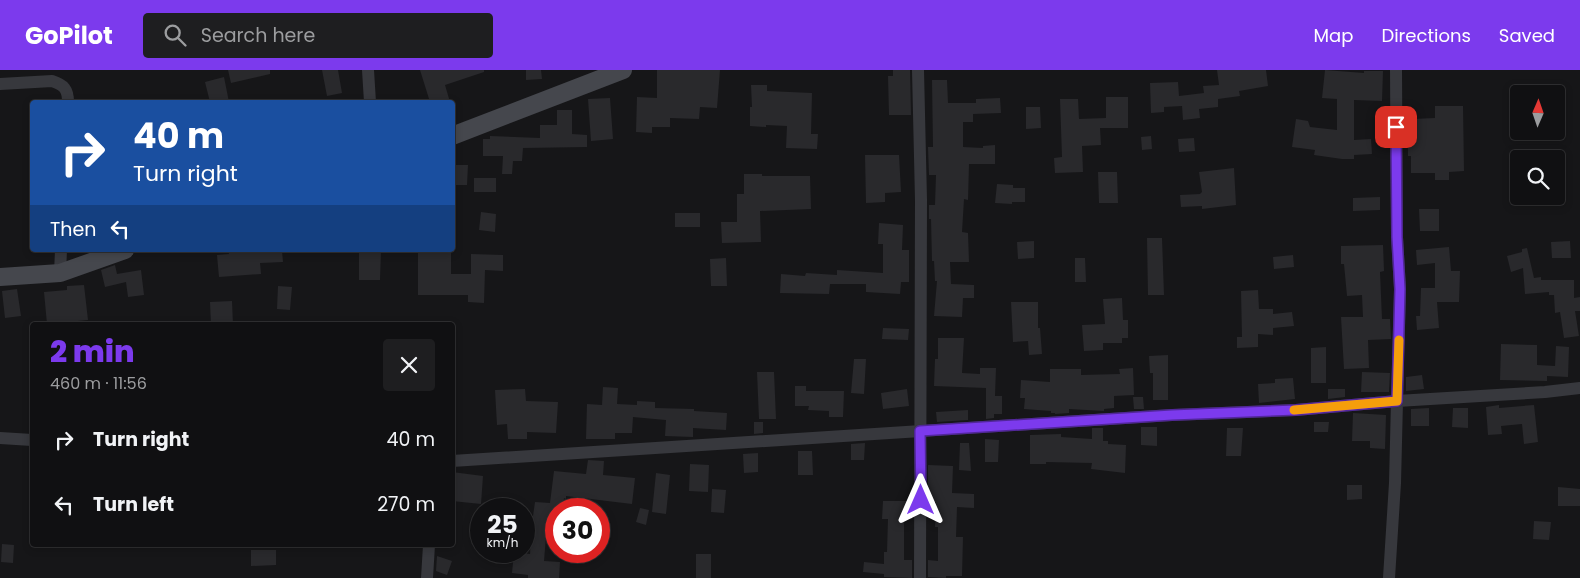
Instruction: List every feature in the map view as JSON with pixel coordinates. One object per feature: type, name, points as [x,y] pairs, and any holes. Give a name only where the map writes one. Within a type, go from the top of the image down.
[{"type":"street","points":[[368,70],[370,100]]},
{"type":"street","points":[[455,135],[623,70]]},
{"type":"street","points":[[918,70],[921,200],[920,578]]},
{"type":"street","points":[[1389,578],[1395,483],[1400,289],[1397,237],[1396,70]]},
{"type":"street","points":[[0,84],[58,83],[64,86],[67,91],[68,100]]},
{"type":"street","points":[[60,273],[61,252]]},
{"type":"street","points":[[0,277],[60,273],[119,252]]},
{"type":"street","points":[[455,461],[1172,415],[1296,410],[1580,388]]},
{"type":"street","points":[[0,438],[30,440]]},
{"type":"street","points":[[427,578],[428,547]]},
{"type":"building","points":[[228,70],[270,70],[270,74],[231,83]]},
{"type":"building","points":[[322,70],[338,70],[342,93],[327,96]]},
{"type":"building","points":[[420,70],[484,70],[484,72],[445,85],[449,100],[429,100]]},
{"type":"building","points":[[526,70],[541,70],[542,79],[526,80]]},
{"type":"building","points":[[657,70],[720,70],[717,108],[700,107],[699,119],[670,118],[670,127],[652,127],[652,133],[636,132],[637,97],[657,98]]},
{"type":"building","points":[[893,70],[910,70],[911,115],[889,115],[888,76],[893,76]]},
{"type":"building","points":[[1217,70],[1266,70],[1268,86],[1239,91],[1240,96],[1218,99],[1218,107],[1199,109],[1200,118],[1183,120],[1182,106],[1164,107],[1164,112],[1151,113],[1150,83],[1178,82],[1179,96],[1204,93],[1203,86],[1219,85]]},
{"type":"building","points":[[1325,70],[1364,73],[1364,71],[1383,71],[1382,101],[1354,100],[1354,140],[1371,139],[1372,154],[1354,155],[1354,159],[1342,159],[1314,155],[1315,150],[1292,147],[1296,119],[1308,121],[1310,127],[1337,130],[1337,99],[1322,98]]},
{"type":"building","points":[[224,77],[229,100],[210,100],[205,82]]},
{"type":"building","points":[[932,80],[947,80],[948,103],[976,103],[976,99],[1000,98],[1001,113],[973,114],[973,122],[963,122],[963,147],[983,148],[983,146],[995,145],[995,164],[969,164],[968,200],[964,199],[962,232],[968,233],[969,262],[950,262],[951,284],[974,285],[974,298],[963,298],[962,317],[934,316],[937,281],[935,281],[934,261],[932,261],[929,205],[935,205],[936,175],[929,175],[928,147],[933,147]]},
{"type":"building","points":[[751,85],[767,85],[767,91],[812,93],[811,134],[818,134],[817,149],[786,148],[787,126],[750,126],[750,107],[752,107]]},
{"type":"building","points":[[1106,97],[1128,97],[1128,128],[1100,128],[1101,145],[1082,146],[1083,172],[1055,173],[1054,158],[1062,157],[1060,99],[1078,99],[1079,119],[1106,118]]},
{"type":"building","points":[[610,98],[613,139],[591,141],[588,99]]},
{"type":"building","points":[[1435,106],[1463,106],[1464,171],[1449,172],[1449,180],[1435,180],[1435,173],[1411,173],[1411,156],[1408,156],[1408,145],[1414,145],[1413,119],[1435,118]]},
{"type":"building","points":[[1026,107],[1040,107],[1041,128],[1026,129]]},
{"type":"building","points":[[557,110],[572,110],[572,134],[587,135],[587,147],[523,148],[522,161],[513,161],[512,174],[502,174],[503,156],[483,156],[483,139],[490,139],[490,136],[540,138],[540,125],[557,125]]},
{"type":"building","points":[[1151,136],[1152,149],[1142,150],[1141,137]]},
{"type":"building","points":[[1194,138],[1195,151],[1179,152],[1178,139]]},
{"type":"building","points":[[865,155],[899,155],[901,192],[885,193],[885,202],[866,203]]},
{"type":"building","points":[[455,165],[468,165],[467,185],[455,185]]},
{"type":"building","points":[[1234,168],[1236,205],[1202,209],[1202,206],[1181,207],[1180,195],[1200,194],[1202,192],[1199,172]]},
{"type":"building","points":[[1098,172],[1117,172],[1118,203],[1099,203]]},
{"type":"building","points":[[744,174],[810,176],[811,209],[760,211],[761,242],[722,243],[721,222],[737,222],[737,194],[744,194]]},
{"type":"building","points":[[474,178],[496,178],[496,192],[474,192]]},
{"type":"building","points":[[997,184],[1013,185],[1013,188],[1025,188],[1025,202],[1012,202],[1012,204],[995,203]]},
{"type":"building","points":[[1380,197],[1380,210],[1353,211],[1353,198]]},
{"type":"building","points":[[1419,209],[1439,209],[1439,231],[1420,231]]},
{"type":"building","points":[[481,212],[496,214],[495,232],[479,230]]},
{"type":"building","points":[[675,213],[700,213],[700,227],[675,227]]},
{"type":"building","points":[[879,223],[903,225],[902,250],[909,250],[909,282],[901,282],[900,294],[866,292],[866,284],[830,284],[829,294],[780,293],[781,274],[805,276],[806,273],[837,275],[837,270],[883,273],[883,244],[878,244]]},
{"type":"building","points":[[1147,238],[1162,238],[1164,295],[1148,295]]},
{"type":"building","points":[[1034,241],[1034,258],[1018,259],[1017,242]]},
{"type":"building","points":[[1570,241],[1571,258],[1552,258],[1551,242]]},
{"type":"building","points":[[1383,245],[1384,271],[1380,272],[1382,319],[1390,319],[1391,339],[1368,340],[1369,368],[1344,369],[1341,317],[1363,317],[1362,295],[1347,296],[1344,264],[1341,264],[1341,246]]},
{"type":"building","points":[[1449,247],[1451,271],[1460,271],[1459,302],[1437,302],[1439,328],[1417,330],[1416,316],[1420,316],[1421,288],[1435,288],[1435,263],[1417,265],[1416,250]]},
{"type":"building","points":[[1527,248],[1534,278],[1541,277],[1541,280],[1574,280],[1574,298],[1580,297],[1580,311],[1575,311],[1579,336],[1564,338],[1560,312],[1555,313],[1554,295],[1549,295],[1549,292],[1525,294],[1523,268],[1511,272],[1507,256],[1522,252],[1522,249]]},
{"type":"building","points":[[228,252],[282,252],[283,262],[260,263],[261,274],[219,277],[217,255],[229,254]]},
{"type":"building","points":[[359,252],[381,252],[380,280],[359,280]]},
{"type":"building","points":[[418,252],[451,252],[451,274],[471,274],[471,254],[503,255],[503,271],[485,270],[484,303],[468,302],[468,295],[418,295]]},
{"type":"building","points":[[1293,255],[1294,267],[1274,269],[1273,257]]},
{"type":"building","points":[[726,258],[727,286],[711,286],[710,259]]},
{"type":"building","points":[[1075,258],[1085,258],[1086,282],[1075,282]]},
{"type":"building","points":[[115,265],[117,274],[141,270],[144,295],[128,297],[126,282],[105,287],[101,270]]},
{"type":"building","points":[[84,285],[88,320],[47,322],[44,292],[67,290],[67,286]]},
{"type":"building","points":[[278,286],[292,287],[290,310],[277,309]]},
{"type":"building","points":[[17,289],[21,316],[5,318],[2,291]]},
{"type":"building","points":[[1258,290],[1259,309],[1273,309],[1273,314],[1292,312],[1294,326],[1273,328],[1273,335],[1258,334],[1258,347],[1237,348],[1237,337],[1242,337],[1241,291]]},
{"type":"building","points":[[1122,298],[1123,320],[1128,320],[1128,338],[1122,338],[1122,343],[1103,343],[1103,350],[1084,351],[1082,325],[1105,324],[1103,299]]},
{"type":"building","points":[[232,301],[233,322],[211,322],[210,302]]},
{"type":"building","points":[[1011,302],[1038,302],[1038,328],[1040,328],[1042,354],[1029,355],[1028,341],[1013,342]]},
{"type":"building","points":[[883,328],[909,329],[908,340],[882,339]]},
{"type":"building","points":[[938,338],[964,338],[962,373],[980,374],[980,368],[996,368],[995,396],[1002,396],[1002,414],[994,414],[994,418],[986,419],[986,388],[934,386],[935,359],[938,359]]},
{"type":"building","points":[[1501,344],[1537,345],[1537,365],[1555,366],[1556,346],[1569,347],[1568,377],[1547,376],[1547,381],[1500,380]]},
{"type":"building","points":[[1326,347],[1326,383],[1311,383],[1311,348]]},
{"type":"building","points":[[1168,355],[1168,400],[1153,400],[1153,373],[1150,373],[1149,356]]},
{"type":"building","points":[[854,359],[866,359],[864,394],[851,393]]},
{"type":"building","points":[[1133,368],[1134,395],[1114,396],[1114,408],[1104,409],[1104,411],[1069,409],[1069,413],[1055,414],[1051,413],[1051,411],[1024,409],[1025,398],[1020,398],[1021,380],[1050,382],[1050,369],[1081,369],[1081,375],[1120,374],[1119,369]]},
{"type":"building","points":[[757,372],[774,372],[776,419],[759,419]]},
{"type":"building","points":[[1362,372],[1390,373],[1389,392],[1361,392]]},
{"type":"building","points":[[1422,375],[1424,389],[1406,391],[1406,377]]},
{"type":"building","points":[[1293,378],[1295,399],[1259,403],[1258,384],[1275,383],[1275,379]]},
{"type":"building","points":[[795,386],[806,386],[806,391],[844,391],[843,417],[829,417],[829,411],[808,410],[809,406],[795,406]]},
{"type":"building","points":[[603,387],[618,388],[617,404],[637,405],[637,401],[655,402],[655,408],[694,409],[694,411],[727,413],[726,430],[693,428],[693,437],[665,436],[666,420],[633,417],[632,433],[615,433],[615,439],[586,439],[587,404],[602,405]]},
{"type":"building","points":[[525,389],[526,401],[558,402],[556,433],[527,432],[527,439],[508,439],[507,424],[497,425],[495,390]]},
{"type":"building","points":[[907,389],[909,406],[883,409],[881,393]]},
{"type":"building","points":[[1328,389],[1345,389],[1345,397],[1328,399]]},
{"type":"building","points":[[1133,397],[1143,397],[1144,409],[1134,409]]},
{"type":"building","points":[[1499,405],[1499,408],[1534,405],[1538,442],[1524,444],[1522,424],[1501,426],[1502,434],[1488,435],[1486,407]]},
{"type":"building","points":[[1429,408],[1429,426],[1411,426],[1411,409]]},
{"type":"building","points":[[1453,408],[1468,408],[1468,428],[1452,427]]},
{"type":"building","points":[[968,410],[968,420],[937,422],[936,412]]},
{"type":"building","points":[[1353,413],[1386,415],[1385,449],[1370,448],[1370,441],[1352,441]]},
{"type":"building","points":[[754,422],[763,422],[763,433],[754,434]]},
{"type":"building","points":[[1314,422],[1329,422],[1328,432],[1314,432]]},
{"type":"building","points":[[1141,427],[1157,427],[1157,446],[1141,445]]},
{"type":"building","points":[[1092,428],[1103,428],[1103,441],[1108,441],[1108,444],[1126,445],[1125,473],[1091,469],[1092,463],[1046,462],[1046,464],[1030,464],[1030,435],[1061,434],[1061,437],[1092,439]]},
{"type":"building","points":[[1227,428],[1243,428],[1241,456],[1226,456]]},
{"type":"building","points":[[985,439],[999,440],[998,462],[985,462]]},
{"type":"building","points":[[865,443],[864,460],[851,460],[851,444]]},
{"type":"building","points":[[960,443],[969,443],[971,471],[959,470]]},
{"type":"building","points":[[798,451],[812,451],[813,475],[798,475]]},
{"type":"building","points":[[758,453],[758,472],[744,473],[743,454]]},
{"type":"building","points":[[588,460],[604,461],[603,475],[635,478],[632,504],[610,501],[610,498],[566,496],[566,498],[551,498],[554,471],[586,474]]},
{"type":"building","points":[[690,464],[709,465],[708,492],[689,491]]},
{"type":"building","points":[[928,465],[953,466],[952,493],[974,494],[974,508],[957,507],[956,537],[963,537],[962,576],[946,576],[946,578],[928,577],[928,560],[938,561],[938,527],[935,527],[936,502],[928,502]]},
{"type":"building","points":[[455,472],[483,476],[481,498],[470,498],[470,503],[455,501]]},
{"type":"building","points":[[656,473],[670,475],[666,514],[652,512]]},
{"type":"building","points":[[1347,485],[1362,485],[1362,499],[1347,500]]},
{"type":"building","points":[[1558,487],[1580,489],[1580,506],[1558,506]]},
{"type":"building","points":[[712,489],[726,490],[724,513],[711,512]]},
{"type":"building","points":[[883,501],[912,501],[912,519],[904,519],[904,560],[912,560],[912,578],[884,577],[884,574],[863,572],[864,562],[884,564],[884,552],[887,552],[888,519],[882,519]]},
{"type":"building","points":[[535,502],[545,503],[544,561],[545,563],[560,563],[559,578],[528,578],[528,575],[512,573],[513,563],[535,563]]},
{"type":"building","points":[[640,508],[649,510],[646,525],[636,522]]},
{"type":"building","points":[[1534,521],[1551,522],[1549,540],[1533,539]]},
{"type":"building","points":[[2,544],[14,545],[13,563],[1,562]]},
{"type":"building","points":[[251,550],[276,550],[276,565],[251,566]]},
{"type":"building","points":[[696,554],[711,554],[711,578],[696,578]]},
{"type":"building","points":[[437,556],[452,561],[447,575],[436,571]]},
{"type":"slow traffic","points":[[1294,410],[1397,401],[1399,340]]},
{"type":"route","points":[[921,500],[920,431],[1172,415],[1296,410],[1397,401],[1400,289],[1397,237],[1396,127]]}]
